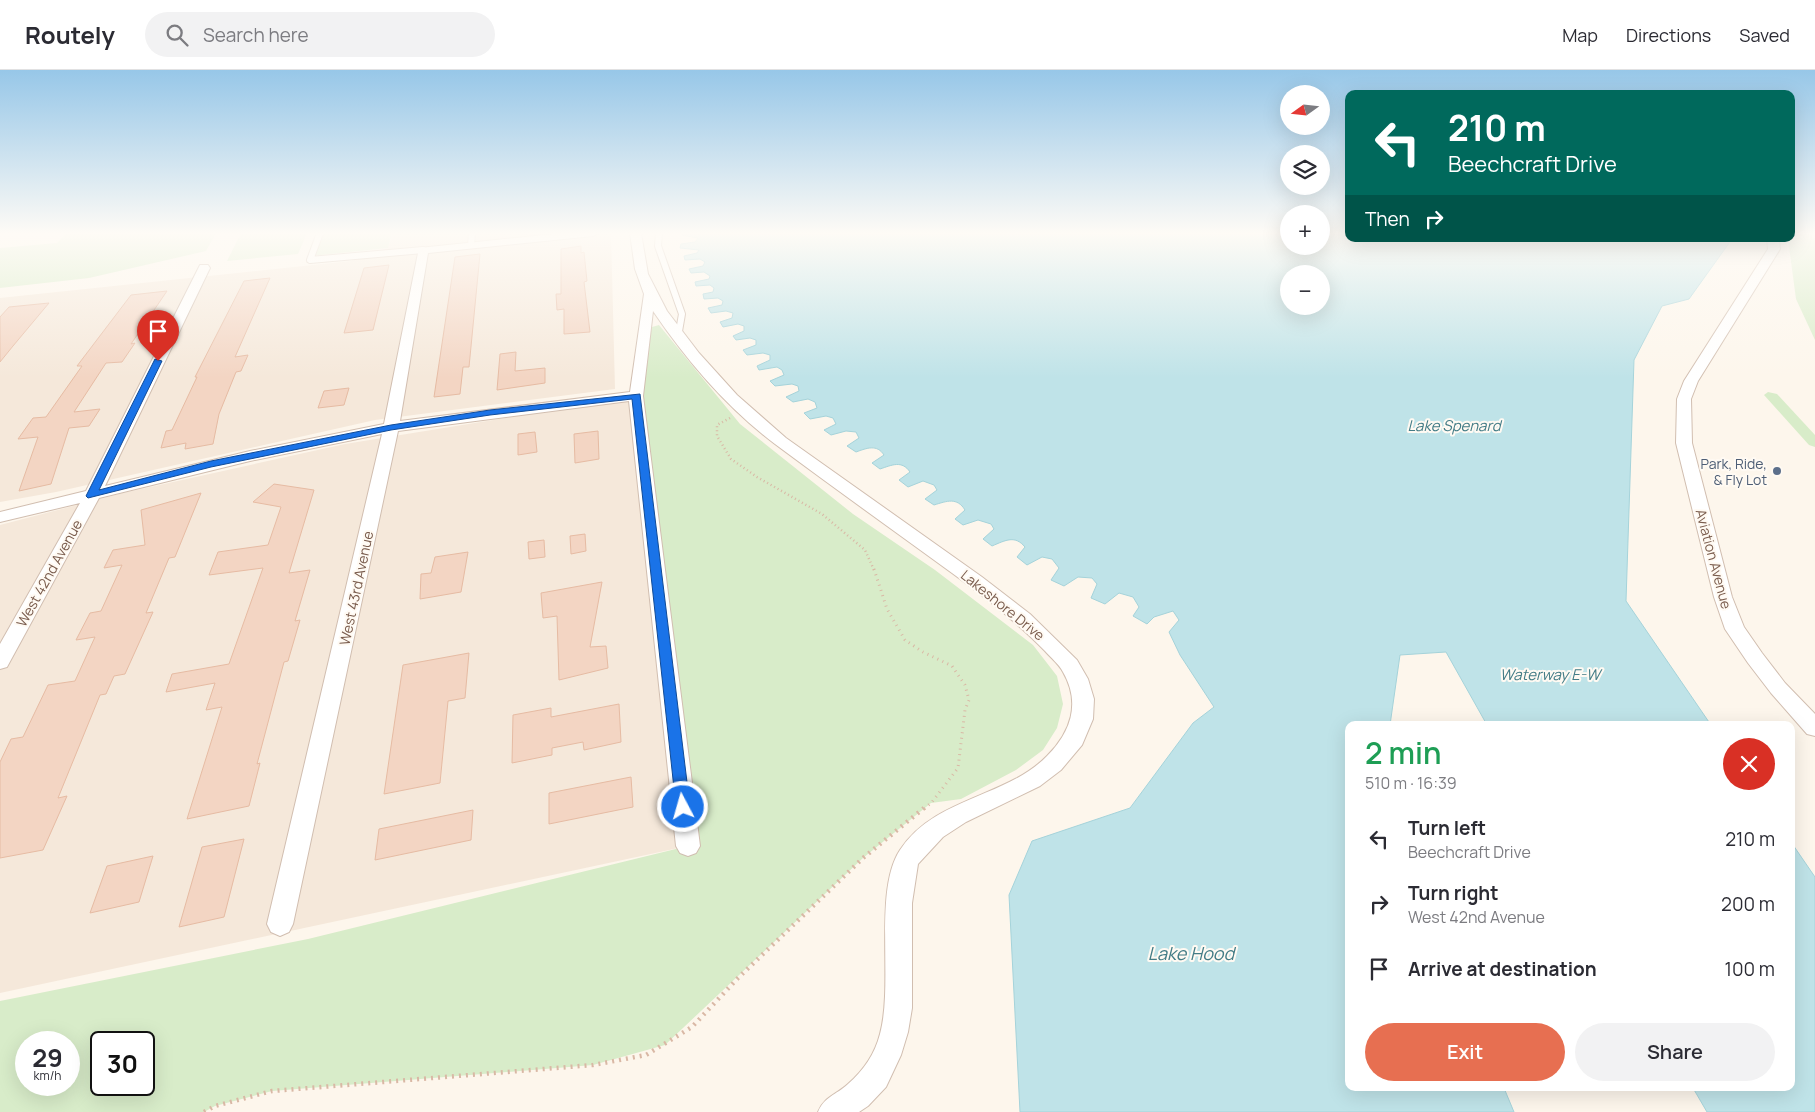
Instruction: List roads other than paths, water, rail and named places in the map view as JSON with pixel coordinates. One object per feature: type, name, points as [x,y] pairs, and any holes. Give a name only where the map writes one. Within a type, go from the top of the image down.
[{"type":"street","name":"West 42nd Avenue","points":[[0,662],[92,496],[197,282]]},
{"type":"street","name":"West 43rd Avenue","points":[[280,924],[391,428],[417,282]]},
{"type":"street","name":"Lakeshore Drive","points":[[645,282],[650,295],[678,337],[722,388],[762,427],[994,595],[1038,631],[1070,665],[1083,694],[1082,718],[1070,745],[1053,765],[1015,790],[972,808],[927,834],[907,860],[899,898],[899,1009],[891,1051],[871,1085],[851,1102],[833,1112]]},
{"type":"street","name":"Aviation Avenue","points":[[1753,282],[1691,381],[1684,399],[1684,443],[1723,597],[1734,629],[1778,688],[1815,728]]},
{"type":"street","points":[[650,295],[644,322],[641,378],[636,396],[688,846]]},
{"type":"street","points":[[0,517],[92,496],[154,478],[240,458],[391,428],[490,413],[636,396]]},
{"type":"lane","points":[[671,282],[682,314],[678,337]]},
{"type":"water","points":[[695,282],[697,282],[1280,282],[1280,315],[1330,315],[1330,282],[1701,282],[1689,299],[1662,306],[1634,360],[1626,601],[1708,721],[1485,721],[1446,652],[1400,655],[1391,721],[1345,721],[1345,1091],[1505,1091],[1514,1112],[1020,1112],[1009,895],[1032,841],[1130,808],[1193,723],[1214,707],[1180,655],[1169,632],[1179,620],[1173,611],[1154,617],[1147,624],[1133,616],[1139,607],[1133,597],[1119,593],[1105,604],[1091,598],[1097,584],[1092,578],[1078,577],[1064,586],[1051,580],[1059,568],[1052,559],[1042,557],[1027,565],[1017,557],[1025,547],[1018,541],[1010,540],[992,546],[983,539],[994,529],[991,524],[978,520],[963,525],[955,519],[965,510],[959,503],[947,501],[934,505],[925,499],[937,490],[934,485],[923,481],[908,487],[899,480],[910,472],[907,468],[896,464],[880,469],[872,463],[884,455],[878,449],[868,448],[856,452],[847,446],[859,438],[856,432],[846,431],[831,435],[824,430],[836,424],[833,418],[826,416],[810,419],[804,413],[817,408],[815,402],[808,399],[793,402],[786,397],[799,391],[798,386],[792,384],[775,386],[770,381],[784,375],[782,370],[777,367],[759,370],[757,366],[770,360],[770,355],[763,353],[747,355],[743,350],[756,345],[756,340],[750,338],[736,340],[733,336],[744,331],[744,326],[738,324],[723,327],[720,322],[732,318],[733,313],[726,311],[711,313],[708,308],[722,305],[723,301],[718,298],[704,299],[703,294],[713,292],[714,288],[710,285],[696,286]]},
{"type":"water","points":[[1795,848],[1815,877],[1815,1112],[1707,1112],[1695,1091],[1795,1091]]},
{"type":"place","name":"Park, Ride, & Fly Lot","points":[[1777,471]]},
{"type":"water label","name":"Lake Spenard","points":[[1454,425]]},
{"type":"water label","name":"Waterway E-W","points":[[1550,674]]},
{"type":"water label","name":"Lake Hood","points":[[1191,953]]}]
